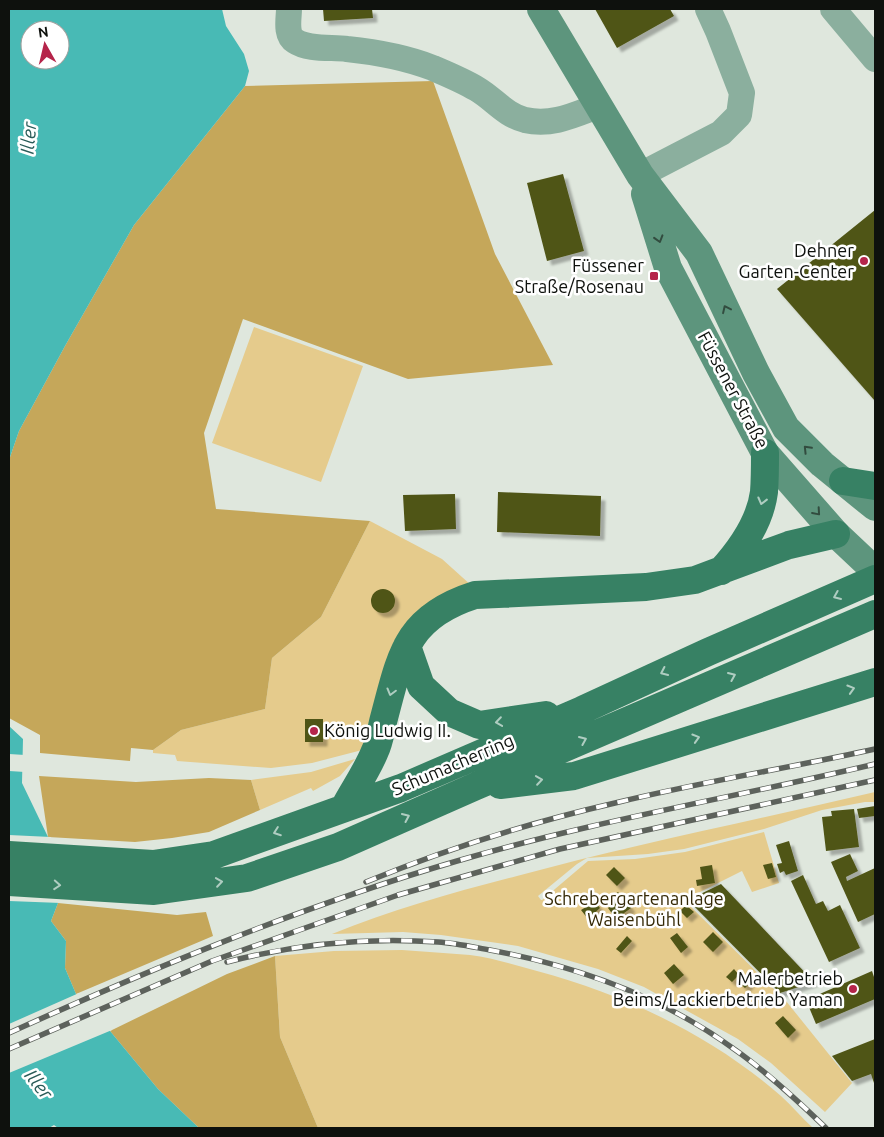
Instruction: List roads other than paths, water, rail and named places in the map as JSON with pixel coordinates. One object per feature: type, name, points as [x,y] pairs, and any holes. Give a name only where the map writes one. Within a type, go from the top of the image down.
[{"type":"main road","points":[[720,572],[741,549],[757,518],[764,494],[765,453]]},
{"type":"main road","points":[[843,481],[875,486]]},
{"type":"main road","points":[[334,812],[376,750],[396,672],[407,646],[420,626],[438,611],[456,601],[475,595],[646,587],[695,580],[789,545],[836,534]]},
{"type":"main road","name":"Schumacherring","points":[[9,855],[153,864],[214,855],[401,788],[582,710],[708,652],[875,579]]},
{"type":"main road","name":"Schumacherring","points":[[9,882],[154,891],[247,878],[338,848],[474,787],[875,614]]},
{"type":"main road","points":[[407,646],[421,686],[449,712],[478,725],[582,710]]},
{"type":"main road","points":[[474,787],[574,776],[875,682]]},
{"type":"street","points":[[289,9],[288,28],[294,41],[314,47],[345,48],[383,53],[432,68],[478,90],[507,114],[526,120],[555,122],[598,106]]},
{"type":"street","name":"Füssener Straße","points":[[541,9],[640,175],[699,253],[756,373],[786,428],[822,464],[875,507]]},
{"type":"street","points":[[640,175],[721,133],[739,115],[742,93],[708,9]]},
{"type":"street","points":[[833,9],[875,59]]},
{"type":"street","name":"Füssener Straße","points":[[640,175],[668,268],[765,453],[836,534],[870,566],[875,574]]},
{"type":"water","name":"Iller","points":[[9,9],[222,9],[226,26],[244,54],[249,71],[245,86],[134,225],[19,431],[9,460]]},
{"type":"water","name":"Iller","points":[[9,726],[23,739],[22,783],[48,837],[58,903],[51,921],[66,941],[65,968],[76,994],[110,1031],[158,1089],[199,1128],[58,1128],[54,1125],[49,1128],[9,1128]]},
{"type":"railway","points":[[366,882],[458,848],[584,810],[680,788],[875,749]]},
{"type":"railway","points":[[9,1033],[174,961],[230,939],[343,898],[457,861],[613,821],[875,764]]},
{"type":"railway","points":[[9,1049],[212,961],[398,895],[560,849],[875,780]]},
{"type":"railway","points":[[227,962],[305,946],[385,940],[464,945],[554,965],[618,986],[648,999],[707,1030],[758,1067],[826,1128]]},
{"type":"place","name":"Dehner Garten-Center","points":[[864,261]]},
{"type":"place","name":"Füssener Straße/Rosenau","points":[[654,276]]},
{"type":"place","name":"König Ludwig II.","points":[[314,731]]},
{"type":"place","name":"Malerbetrieb Beims/Lackierbetrieb Yaman","points":[[853,989]]},
{"type":"park label","name":"Schrebergartenanlage Waisenbühl","points":[[634,910]]}]
